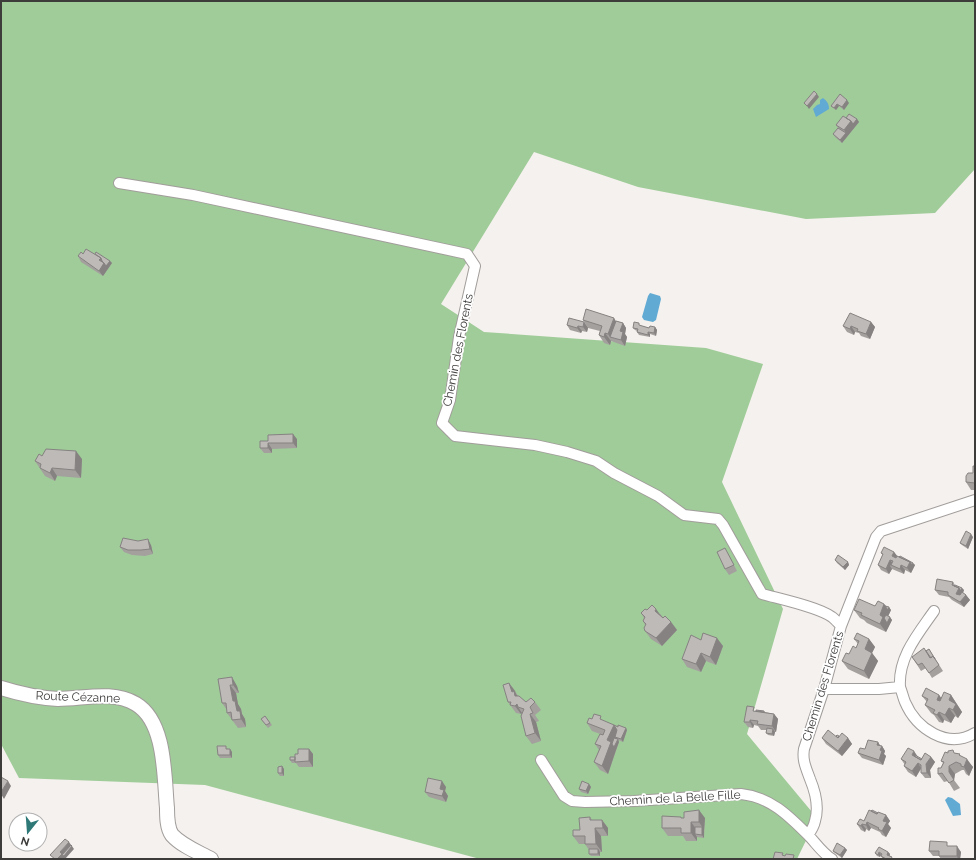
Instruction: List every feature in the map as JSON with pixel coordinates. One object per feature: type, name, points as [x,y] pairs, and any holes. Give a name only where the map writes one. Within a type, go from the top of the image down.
[{"type":"street","name":"Chemin des Florents","points":[[119,183],[193,195],[467,254],[475,266],[460,337],[450,400],[442,423],[455,436],[535,445],[581,456],[596,461],[614,473],[658,496],[684,515],[718,519],[723,525],[762,594],[827,614],[841,626],[824,689],[804,749],[804,763],[815,792],[817,810],[815,821],[808,835]]},
{"type":"street","points":[[841,626],[876,537],[881,531],[975,500]]},
{"type":"street","points":[[934,611],[910,645],[904,658],[900,678],[900,687],[905,701],[914,717],[920,724],[931,732],[945,739],[963,738],[975,733]]},
{"type":"street","points":[[824,689],[880,689],[900,687]]},
{"type":"street","name":"Route Cézanne","points":[[1,688],[32,696],[52,698],[108,696],[123,698],[137,705],[149,716],[155,728],[161,748],[168,820],[171,834],[190,849],[211,859]]},
{"type":"street","name":"Chemin de la Belle Fille","points":[[541,760],[564,796],[572,801],[634,801],[753,795],[764,799],[782,811],[832,859]]},
{"type":"green space","points":[[1,1],[975,1],[975,169],[935,213],[806,219],[638,187],[534,152],[441,304],[484,332],[706,348],[763,364],[722,482],[783,609],[747,734],[817,818],[797,859],[480,859],[205,785],[19,778],[1,744]]},
{"type":"water","points":[[823,98],[828,103],[829,109],[816,117],[813,109],[820,104],[820,100]]},
{"type":"water","points":[[650,293],[660,296],[661,299],[656,320],[653,322],[644,320],[642,317]]},
{"type":"water","points":[[948,797],[960,804],[961,815],[953,816],[945,800]]},
{"type":"building","points":[[814,91],[817,94],[807,106],[804,103]]},
{"type":"building","points":[[840,94],[847,100],[842,107],[837,104],[834,108],[831,106]]},
{"type":"building","points":[[849,114],[857,119],[853,124],[846,118]]},
{"type":"building","points":[[843,116],[851,121],[844,130],[836,125]]},
{"type":"building","points":[[838,128],[846,133],[840,140],[833,134]]},
{"type":"building","points":[[86,249],[101,258],[99,260],[104,263],[99,271],[78,256],[81,252],[83,254]]},
{"type":"building","points":[[96,252],[110,261],[106,266],[101,258],[95,254]]},
{"type":"building","points":[[586,309],[614,318],[608,334],[605,333],[604,337],[599,335],[602,326],[583,320]]},
{"type":"building","points":[[850,313],[871,322],[866,334],[857,331],[858,329],[851,326],[850,329],[843,326]]},
{"type":"building","points":[[569,318],[584,322],[583,327],[578,326],[577,328],[567,325]]},
{"type":"building","points":[[616,321],[623,323],[620,331],[623,332],[621,340],[610,337]]},
{"type":"building","points":[[634,322],[649,328],[650,326],[655,327],[654,333],[648,332],[648,335],[637,332],[638,329],[633,328]]},
{"type":"building","points":[[293,434],[293,443],[268,443],[268,448],[260,448],[260,441],[268,441],[268,435]]},
{"type":"building","points":[[46,449],[76,451],[75,470],[52,468],[50,473],[40,468],[41,464],[35,461],[39,454],[42,456]]},
{"type":"building","points":[[973,466],[975,466],[975,483],[966,482],[966,476],[968,473],[973,473]]},
{"type":"building","points":[[966,531],[971,534],[966,546],[960,543]]},
{"type":"building","points":[[123,538],[138,541],[148,539],[150,549],[128,550],[120,547]]},
{"type":"building","points":[[884,547],[894,552],[892,556],[896,558],[897,556],[910,562],[907,568],[901,565],[900,569],[891,565],[893,561],[890,560],[886,569],[878,565],[883,554],[881,553]]},
{"type":"building","points":[[725,548],[734,565],[725,569],[717,552]]},
{"type":"building","points":[[838,555],[848,562],[843,567],[835,560]]},
{"type":"building","points":[[900,556],[913,563],[912,565],[910,562],[899,557]]},
{"type":"building","points":[[937,579],[953,582],[952,585],[959,588],[956,594],[960,595],[962,592],[966,595],[960,602],[948,595],[948,592],[935,590]]},
{"type":"building","points":[[955,585],[962,588],[961,591],[959,588],[954,586]]},
{"type":"building","points":[[859,599],[875,606],[878,601],[884,604],[880,615],[883,617],[880,624],[854,610]]},
{"type":"building","points":[[652,605],[656,609],[655,611],[663,618],[665,616],[671,622],[656,638],[645,631],[644,628],[646,624],[643,621],[645,617],[641,613]]},
{"type":"building","points":[[886,615],[890,617],[887,623],[884,618]]},
{"type":"building","points":[[703,633],[717,638],[710,657],[701,653],[696,664],[682,659],[691,635],[701,640]]},
{"type":"building","points":[[857,633],[869,639],[865,649],[872,653],[864,671],[842,661],[846,653],[849,654],[853,646],[856,648],[859,641],[854,639]]},
{"type":"building","points":[[924,648],[930,658],[933,656],[939,665],[929,673],[922,663],[918,665],[912,657]]},
{"type":"building","points":[[929,649],[935,659],[933,656],[931,658],[926,651]]},
{"type":"building","points":[[232,677],[233,685],[230,685],[233,701],[235,701],[237,711],[240,711],[241,719],[232,720],[231,712],[227,713],[226,703],[222,703],[218,679]]},
{"type":"building","points":[[509,683],[515,696],[519,696],[526,702],[531,698],[535,702],[530,707],[533,713],[530,714],[535,733],[526,736],[521,716],[524,709],[518,707],[517,704],[515,706],[510,705],[511,702],[508,702],[503,685]]},
{"type":"building","points":[[926,688],[939,695],[937,700],[940,701],[944,692],[951,695],[949,700],[956,704],[953,710],[949,708],[945,715],[939,712],[937,715],[933,713],[935,710],[925,705],[928,699],[922,696]]},
{"type":"building","points":[[747,706],[754,707],[753,711],[774,714],[772,726],[757,724],[758,721],[750,720],[750,722],[744,722]]},
{"type":"building","points":[[594,714],[601,716],[600,719],[614,725],[607,740],[611,742],[602,766],[594,762],[601,746],[595,744],[600,734],[603,735],[605,730],[587,723],[589,718],[592,719]]},
{"type":"building","points":[[265,716],[270,723],[266,725],[261,719]]},
{"type":"building","points":[[614,725],[626,728],[621,739],[615,737],[617,730]]},
{"type":"building","points":[[767,728],[773,729],[772,734],[766,733]]},
{"type":"building","points":[[828,730],[838,738],[842,733],[848,738],[838,751],[822,738]]},
{"type":"building","points":[[614,738],[618,739],[614,747],[612,744]]},
{"type":"building","points":[[868,740],[878,742],[877,745],[882,746],[879,760],[858,753],[860,748],[865,749]]},
{"type":"building","points":[[217,746],[226,746],[226,749],[230,749],[230,755],[218,755]]},
{"type":"building","points":[[908,748],[914,751],[912,755],[921,760],[925,753],[931,757],[926,764],[927,773],[921,773],[921,765],[918,763],[912,771],[904,766],[906,762],[901,759]]},
{"type":"building","points":[[298,749],[309,749],[309,761],[295,762],[295,754],[298,754]]},
{"type":"building","points":[[953,750],[954,753],[960,754],[959,755],[967,759],[964,767],[956,762],[949,766],[949,772],[954,780],[949,783],[942,773],[938,774],[938,768],[941,768],[944,762],[941,761],[945,752],[948,753],[948,751]]},
{"type":"building","points":[[915,755],[922,759],[921,760],[914,756]]},
{"type":"building","points":[[290,757],[295,757],[295,760],[290,760]]},
{"type":"building","points":[[282,766],[282,773],[278,773],[278,767]]},
{"type":"building","points":[[1,777],[8,781],[1,792]]},
{"type":"building","points":[[428,778],[442,781],[440,789],[444,790],[442,796],[425,792]]},
{"type":"building","points":[[582,781],[589,784],[586,791],[579,789]]},
{"type":"building","points":[[699,810],[699,822],[691,822],[691,833],[681,833],[681,828],[662,828],[662,816],[684,818],[684,812]]},
{"type":"building","points":[[869,810],[877,814],[878,812],[886,815],[883,821],[887,822],[882,831],[867,822],[866,825],[862,824],[861,826],[857,824],[860,819],[864,821]]},
{"type":"building","points":[[590,817],[590,820],[602,820],[603,828],[595,828],[596,844],[585,844],[585,836],[573,836],[573,830],[580,830],[579,818]]},
{"type":"building","points":[[695,827],[702,827],[702,835],[695,834]]},
{"type":"building","points":[[65,839],[69,842],[60,852],[62,854],[55,859],[50,855]]},
{"type":"building","points":[[930,841],[947,842],[947,846],[957,846],[957,856],[939,856],[939,851],[929,851]]},
{"type":"building","points":[[837,843],[845,848],[840,855],[833,851]]},
{"type":"building","points":[[71,845],[72,846],[64,856],[62,855]]},
{"type":"building","points":[[879,847],[888,852],[887,855],[892,857],[891,859],[886,859],[881,856],[882,854],[879,852],[878,855],[875,853]]},
{"type":"building","points":[[589,849],[598,849],[598,854],[589,854]]},
{"type":"building","points":[[775,852],[783,853],[782,855],[785,856],[786,854],[794,855],[793,859],[773,859]]}]
